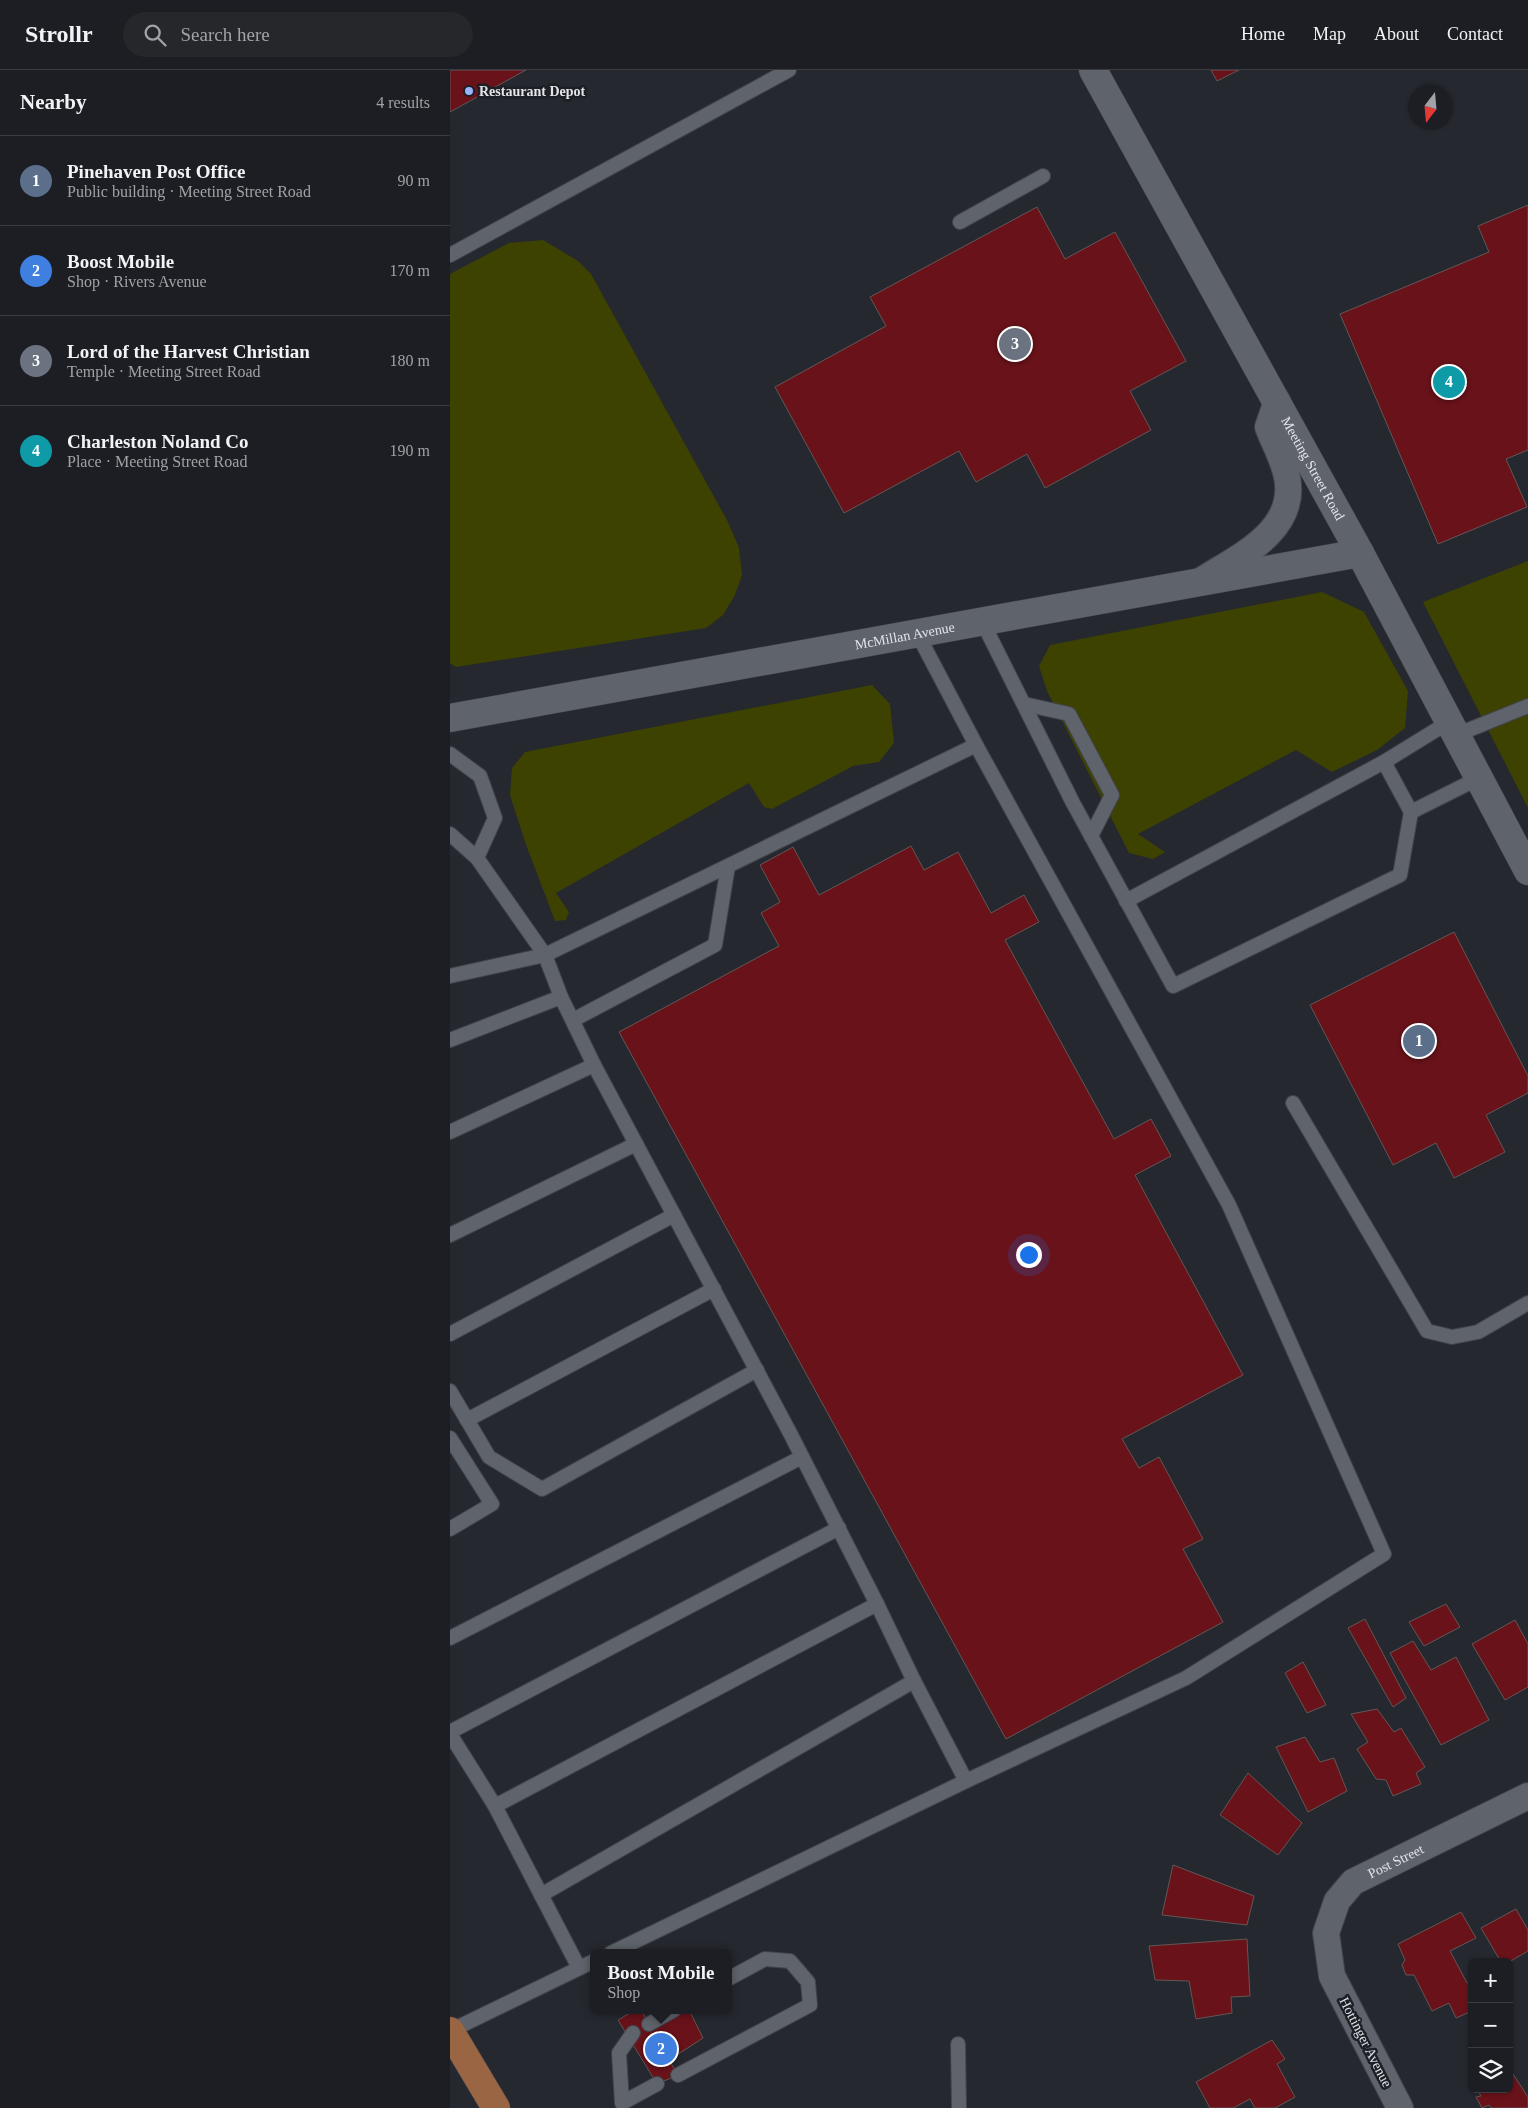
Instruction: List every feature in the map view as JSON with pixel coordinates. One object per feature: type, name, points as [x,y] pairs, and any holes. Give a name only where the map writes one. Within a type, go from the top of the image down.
[{"type":"main road","points":[[450,2031],[496,2108]]},
{"type":"street","name":"Meeting Street Road","points":[[1093,70],[1277,401],[1479,778],[1526,860]]},
{"type":"street","points":[[1199,582],[1254,547],[1266,537],[1273,531],[1285,509],[1288,490],[1287,476],[1268,427],[1277,401]]},
{"type":"street","name":"McMillan Avenue","points":[[450,718],[1360,553]]},
{"type":"street","name":"Post Street","points":[[1332,1976],[1326,1933],[1337,1901],[1352,1882],[1528,1796]]},
{"type":"street","name":"Hottinger Avenue","points":[[1332,1976],[1400,2108]]},
{"type":"lane","points":[[450,255],[566,194],[789,70]]},
{"type":"lane","points":[[960,222],[1043,176]]},
{"type":"lane","points":[[982,621],[1091,836],[1173,986],[1400,875],[1411,812],[1384,762]]},
{"type":"lane","points":[[619,1949],[966,1781],[1186,1678],[1384,1554],[1229,1206],[976,745],[917,633]]},
{"type":"lane","points":[[1024,704],[1069,714],[1112,795],[1091,836]]},
{"type":"lane","points":[[1126,901],[1384,762],[1453,729],[1528,706]]},
{"type":"lane","points":[[450,976],[545,955],[976,745]]},
{"type":"lane","points":[[450,754],[480,776],[495,818],[477,858]]},
{"type":"lane","points":[[1411,812],[1479,778]]},
{"type":"lane","points":[[450,834],[477,858],[545,955],[561,997],[594,1066],[802,1456],[966,1781]]},
{"type":"lane","points":[[573,1020],[715,946],[728,866]]},
{"type":"lane","points":[[450,1040],[561,997]]},
{"type":"lane","points":[[450,1132],[594,1066]]},
{"type":"lane","points":[[1293,1103],[1427,1331],[1452,1337],[1478,1332],[1528,1303]]},
{"type":"lane","points":[[450,1235],[636,1144]]},
{"type":"lane","points":[[450,1334],[674,1215]]},
{"type":"lane","points":[[467,1420],[714,1289]]},
{"type":"lane","points":[[450,1391],[489,1457],[542,1489],[757,1370]]},
{"type":"lane","points":[[450,1438],[492,1504],[450,1528]]},
{"type":"lane","points":[[450,1638],[802,1456]]},
{"type":"lane","points":[[580,1968],[495,1806],[450,1733],[839,1528]]},
{"type":"lane","points":[[495,1806],[877,1604]]},
{"type":"lane","points":[[542,1895],[914,1681]]},
{"type":"lane","points":[[678,2075],[810,2005],[808,1982],[790,1961],[765,1959],[732,1977]]},
{"type":"lane","points":[[450,2031],[590,1963]]},
{"type":"lane","points":[[649,2024],[667,2014]]},
{"type":"lane","points":[[633,2032],[619,2053],[617,2105],[657,2084]]},
{"type":"lane","points":[[958,2044],[959,2108]]},
{"type":"shaded area","points":[[543,240],[578,261],[591,274],[728,522],[739,548],[742,575],[735,595],[723,615],[706,628],[456,667],[450,663],[450,274],[509,243]]},
{"type":"shaded area","points":[[1528,561],[1528,808],[1423,602]]},
{"type":"shaded area","points":[[1322,592],[1364,612],[1408,691],[1405,728],[1377,750],[1332,772],[1296,750],[1138,834],[1165,852],[1153,859],[1129,853],[1047,691],[1039,666],[1050,645]]},
{"type":"shaded area","points":[[872,685],[890,704],[894,743],[879,762],[853,766],[772,809],[764,807],[749,783],[556,893],[569,912],[566,920],[555,921],[525,842],[510,795],[512,768],[525,752]]},
{"type":"building","name":"Restaurant Depot","points":[[450,70],[526,70],[450,112]]},
{"type":"building","points":[[1211,70],[1239,70],[1217,81]]},
{"type":"building","points":[[1528,205],[1528,450],[1506,459],[1527,507],[1438,544],[1340,314],[1489,252],[1478,226]]},
{"type":"building","points":[[1037,207],[1065,259],[1115,232],[1186,361],[1130,391],[1151,430],[1045,488],[1027,454],[976,482],[959,451],[844,513],[775,387],[886,326],[870,297]]},
{"type":"building","points":[[911,846],[924,870],[958,852],[991,913],[1024,895],[1039,922],[1005,940],[1114,1139],[1151,1119],[1171,1156],[1135,1175],[1243,1375],[1122,1439],[1139,1468],[1159,1457],[1203,1539],[1183,1549],[1223,1622],[1006,1739],[619,1032],[779,946],[761,913],[780,902],[760,865],[793,847],[819,895]]},
{"type":"building","points":[[1454,932],[1528,1076],[1528,1093],[1486,1115],[1505,1152],[1454,1178],[1436,1143],[1393,1165],[1310,1005]]},
{"type":"building","points":[[1446,1604],[1460,1627],[1424,1646],[1409,1622]]},
{"type":"building","points":[[1365,1619],[1406,1698],[1393,1707],[1348,1628]]},
{"type":"building","points":[[1515,1620],[1528,1644],[1528,1687],[1505,1700],[1472,1644]]},
{"type":"building","points":[[1413,1641],[1431,1670],[1456,1657],[1489,1720],[1441,1745],[1390,1653]]},
{"type":"building","points":[[1303,1662],[1326,1705],[1307,1713],[1285,1673]]},
{"type":"building","points":[[1377,1709],[1394,1732],[1401,1728],[1425,1767],[1416,1773],[1421,1784],[1393,1796],[1386,1780],[1376,1779],[1357,1749],[1368,1742],[1351,1714]]},
{"type":"building","points":[[1305,1737],[1320,1762],[1334,1758],[1347,1791],[1308,1812],[1276,1747]]},
{"type":"building","points":[[1248,1773],[1302,1823],[1278,1855],[1220,1815]]},
{"type":"building","points":[[1173,1865],[1254,1896],[1247,1925],[1162,1915]]},
{"type":"building","points":[[1516,1909],[1528,1930],[1528,1951],[1513,1960],[1513,1958],[1499,1958],[1481,1928]]},
{"type":"building","points":[[1461,1912],[1476,1938],[1450,1951],[1468,1983],[1468,2013],[1456,2018],[1449,2003],[1432,2011],[1414,1975],[1406,1975],[1402,1965],[1405,1960],[1398,1944]]},
{"type":"building","points":[[1247,1939],[1250,1996],[1231,1997],[1232,2013],[1196,2019],[1189,1981],[1155,1980],[1149,1946]]},
{"type":"building","points":[[628,2014],[643,2014],[649,2024],[673,2014],[691,2014],[703,2038],[669,2060],[678,2075],[657,2084],[618,2020]]},
{"type":"building","points":[[1272,2040],[1285,2059],[1277,2064],[1295,2097],[1275,2108],[1255,2108],[1250,2099],[1233,2108],[1210,2108],[1196,2082]]},
{"type":"building","points":[[1513,2074],[1528,2097],[1528,2108],[1491,2108],[1489,2105],[1482,2108],[1476,2097],[1481,2096],[1479,2093],[1513,2093]]},
{"type":"place","name":"Restaurant Depot","points":[[469,91]]},
{"type":"place","name":"Lord of the Harvest Christian","points":[[1015,344]]},
{"type":"place","name":"Charleston Noland Co","points":[[1449,382]]},
{"type":"place","name":"Pinehaven Post Office","points":[[1419,1041]]},
{"type":"place","name":"Boost Mobile","points":[[661,2049]]}]
